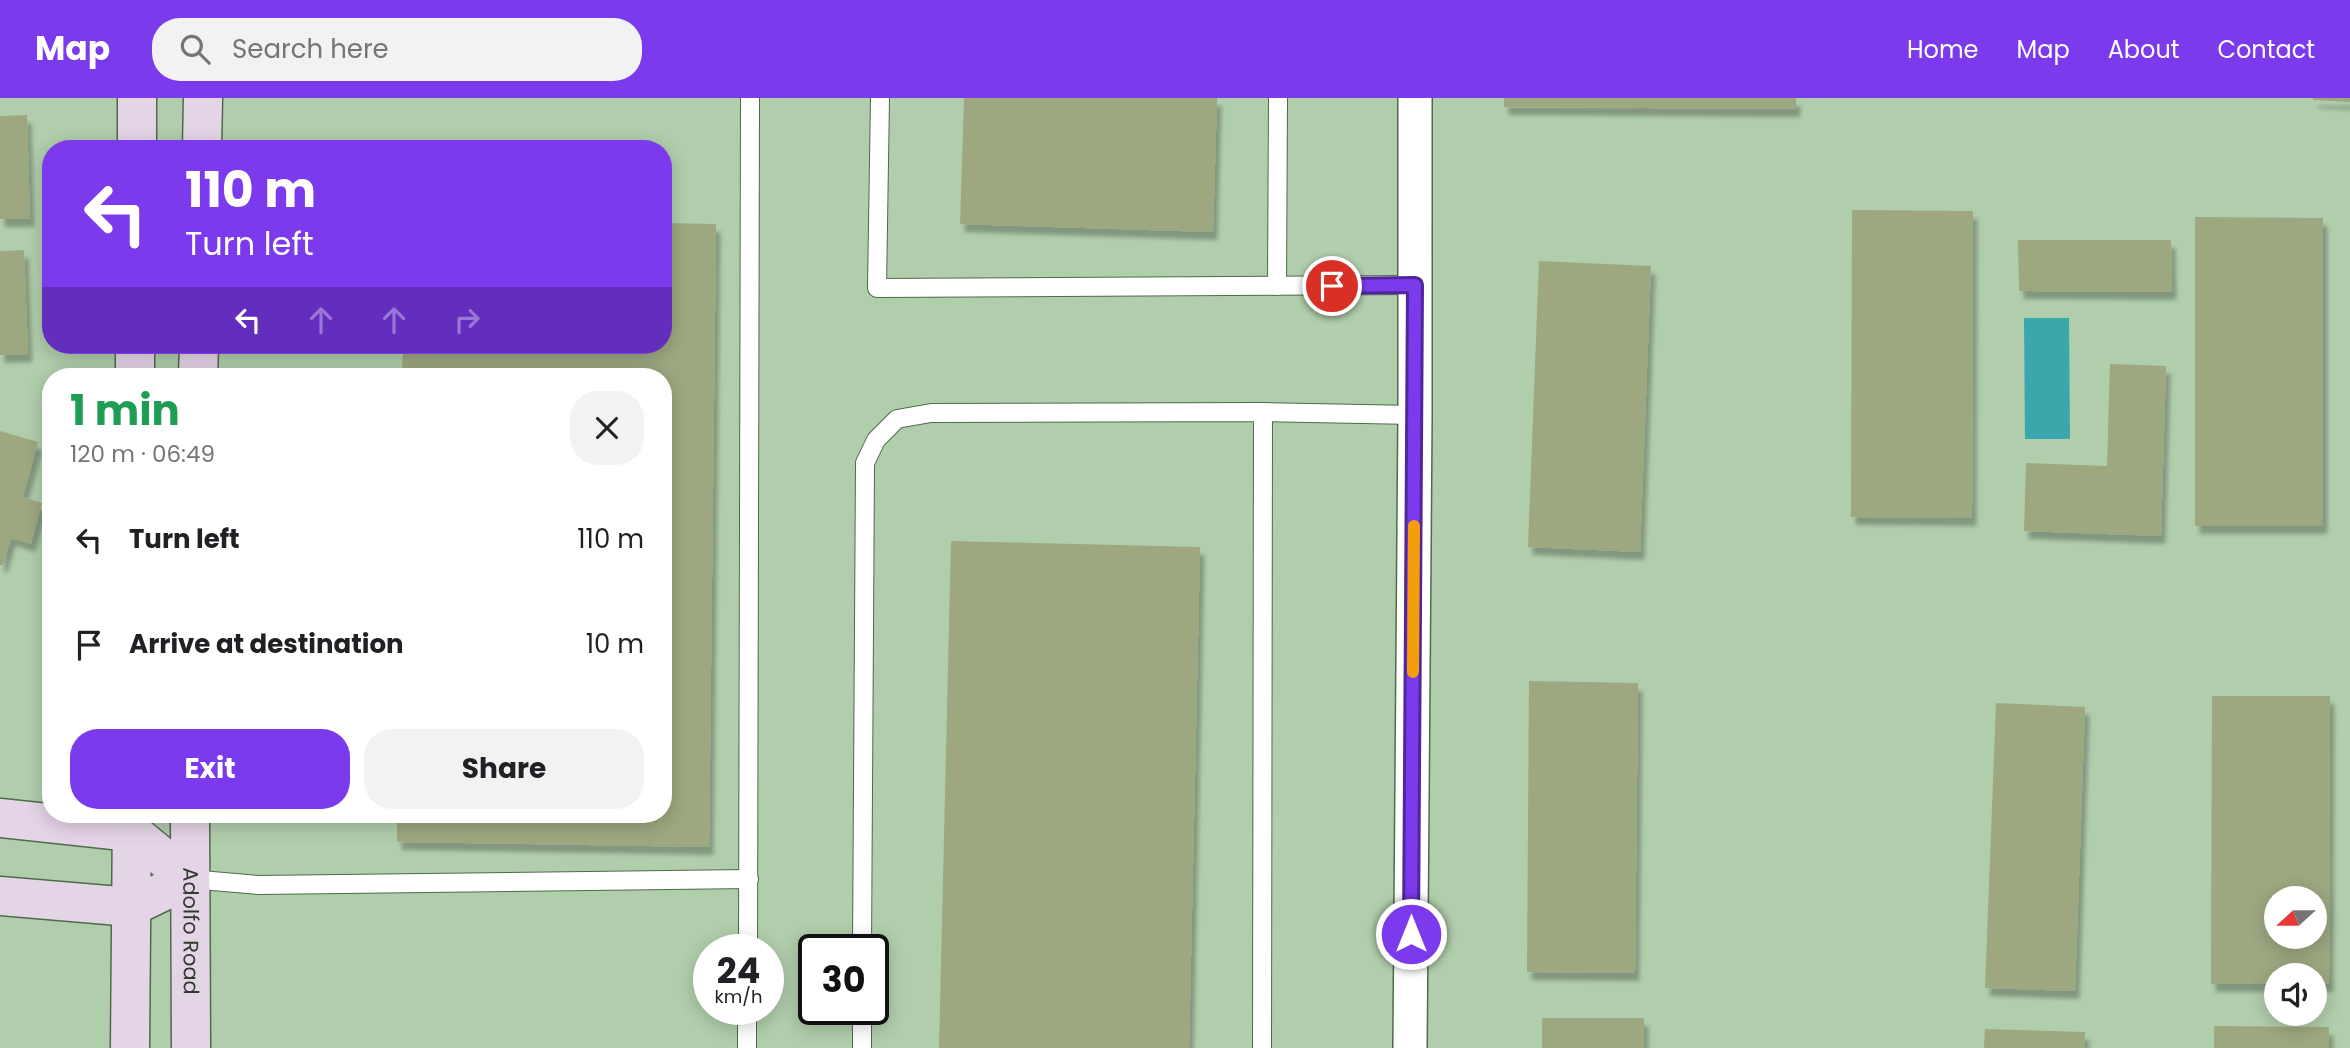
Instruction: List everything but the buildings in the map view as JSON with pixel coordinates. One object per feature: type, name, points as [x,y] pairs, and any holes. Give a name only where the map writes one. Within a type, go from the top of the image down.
[{"type":"street","points":[[137,98],[137,140]]},
{"type":"street","points":[[202,140],[203,98]]},
{"type":"street","points":[[1410,1048],[1415,98]]},
{"type":"street","points":[[0,818],[42,820]]},
{"type":"street","points":[[0,896],[131,907],[188,879],[132,823]]},
{"type":"street","points":[[130,1048],[132,823]]},
{"type":"street","name":"Adolfo Road","points":[[190,823],[191,1048]]},
{"type":"lane","points":[[748,934],[750,98]]},
{"type":"lane","points":[[880,98],[877,288],[1415,285]]},
{"type":"lane","points":[[1277,286],[1278,98]]},
{"type":"lane","points":[[1262,1048],[1264,412]]},
{"type":"lane","points":[[862,934],[865,463],[876,440],[897,419],[931,413],[1264,412],[1415,415]]},
{"type":"lane","points":[[188,879],[258,885],[749,879]]},
{"type":"lane","points":[[747,1025],[747,1048]]},
{"type":"lane","points":[[862,1025],[862,1048]]},
{"type":"water","points":[[2024,318],[2069,318],[2070,439],[2025,439]]},
{"type":"slow traffic","points":[[1413,672],[1414,526]]},
{"type":"route","points":[[1332,286],[1415,285],[1411,934]]}]
